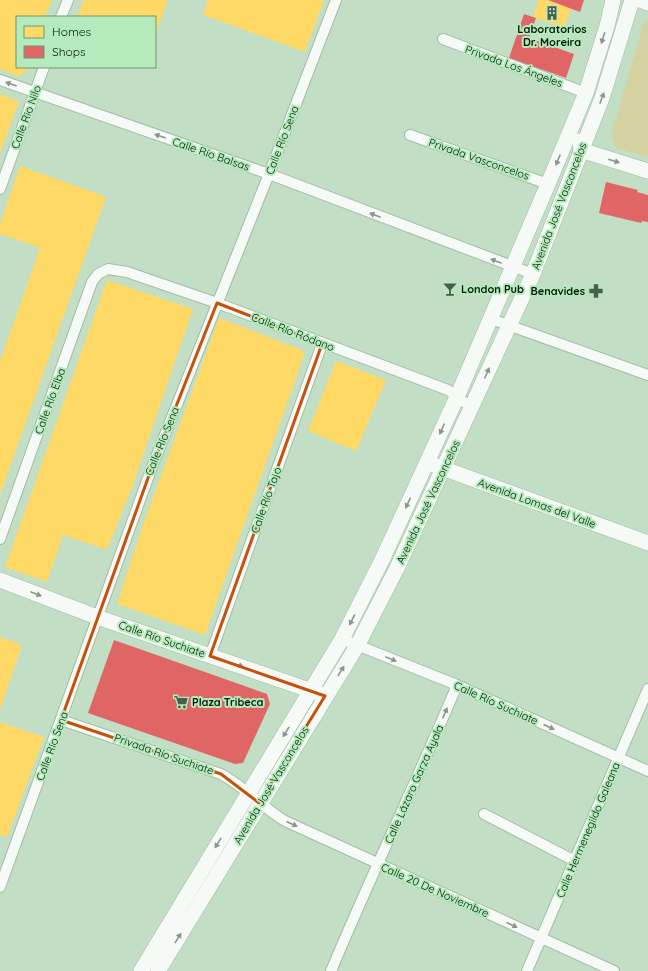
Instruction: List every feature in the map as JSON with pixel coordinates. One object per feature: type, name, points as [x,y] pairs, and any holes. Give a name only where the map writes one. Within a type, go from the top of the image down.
[{"type":"main road","name":"Avenida José Vasconcelos","points":[[158,971],[259,803],[319,693],[342,639],[382,560],[457,397],[514,267],[586,93],[607,26],[613,0]]},
{"type":"main road","name":"Avenida José Vasconcelos","points":[[141,971],[248,792],[319,693],[357,646],[397,568],[533,274],[608,81],[632,0]]},
{"type":"main road","points":[[640,0],[648,3]]},
{"type":"main road","points":[[586,93],[586,104],[580,136],[581,150],[648,170]]},
{"type":"main road","name":"Avenida Lomas del Valle","points":[[427,462],[648,542]]},
{"type":"main road","name":"Calle Río Suchiate","points":[[0,580],[97,617],[319,693]]},
{"type":"street","points":[[62,16],[68,0]]},
{"type":"street","name":"Calle Río Sena","points":[[0,887],[152,466],[269,174],[336,0]]},
{"type":"street","name":"Privada Los Ángeles","points":[[443,39],[586,93]]},
{"type":"street","name":"Calle Rio Nilo","points":[[0,189],[44,68]]},
{"type":"street","name":"Calle Río Balsas","points":[[0,80],[269,174],[533,274]]},
{"type":"street","name":"Privada Vasconcelos","points":[[410,135],[548,184]]},
{"type":"street","name":"Calle Río Ródano","points":[[108,269],[127,272],[217,303],[322,344],[448,390],[472,408]]},
{"type":"street","name":"Calle Río Elba","points":[[0,539],[92,282],[98,274],[108,269]]},
{"type":"street","points":[[491,319],[648,375]]},
{"type":"street","name":"Calle Río Tajo","points":[[210,656],[322,344]]},
{"type":"street","name":"Calle Río Suchiate","points":[[342,639],[457,685],[648,772]]},
{"type":"street","name":"Calle Lázaro Garza Ayala","points":[[331,971],[419,775],[457,685]]},
{"type":"street","name":"Calle Hermenegildo Galeana","points":[[527,971],[648,690]]},
{"type":"street","name":"Privada Río Suchiate","points":[[61,720],[221,774],[248,792],[259,803]]},
{"type":"street","name":"Calle 20 De Noviembre","points":[[259,803],[285,821],[614,971]]},
{"type":"street","points":[[484,814],[575,861]]},
{"type":"highlighted area","points":[[217,303],[322,344],[210,656],[325,696],[259,803],[221,774],[61,720],[152,467]]},
{"type":"shaded area","points":[[648,21],[648,157],[616,148],[611,135],[644,22]]},
{"type":"building: Homes","points":[[0,0],[52,0],[45,16],[16,16],[16,68],[27,68],[25,73],[17,76],[0,69]]},
{"type":"building: Homes","points":[[84,0],[168,0],[156,32],[156,16],[77,16]]},
{"type":"building: Homes","points":[[208,0],[324,0],[305,52],[203,15]]},
{"type":"building: Homes","name":"Laboratorios Dr. Moreira","points":[[539,0],[547,0],[571,8],[564,28],[533,17]]},
{"type":"building: Homes","points":[[0,94],[19,101],[0,153]]},
{"type":"building: Homes","points":[[20,166],[106,197],[0,495],[0,361],[40,248],[0,234],[0,224]]},
{"type":"building: Homes","points":[[107,280],[193,309],[132,487],[107,550],[63,535],[47,582],[5,567]]},
{"type":"building: Homes","points":[[219,318],[302,350],[304,355],[205,635],[117,604],[143,525]]},
{"type":"building: Homes","points":[[336,361],[386,380],[356,451],[308,431]]},
{"type":"building: Homes","points":[[0,637],[22,645],[0,710]]},
{"type":"building: Homes","points":[[0,722],[44,737],[7,837],[0,835]]},
{"type":"building: Shops","points":[[548,0],[584,0],[580,12]]},
{"type":"building: Shops","points":[[524,14],[536,18],[529,38],[574,54],[566,78],[509,58]]},
{"type":"building: Shops","points":[[606,182],[638,190],[637,192],[648,195],[648,222],[642,221],[641,223],[599,213]]},
{"type":"building: Shops","name":"Plaza Tribeca","points":[[114,640],[267,694],[270,704],[243,763],[235,764],[88,713]]},
{"type":"place","name":"Laboratorios Dr. Moreira","points":[[552,13]]},
{"type":"place","name":"London Pub","points":[[450,289]]},
{"type":"place","name":"Benavides","points":[[596,291]]},
{"type":"place","name":"Plaza Tribeca","points":[[181,702]]}]
